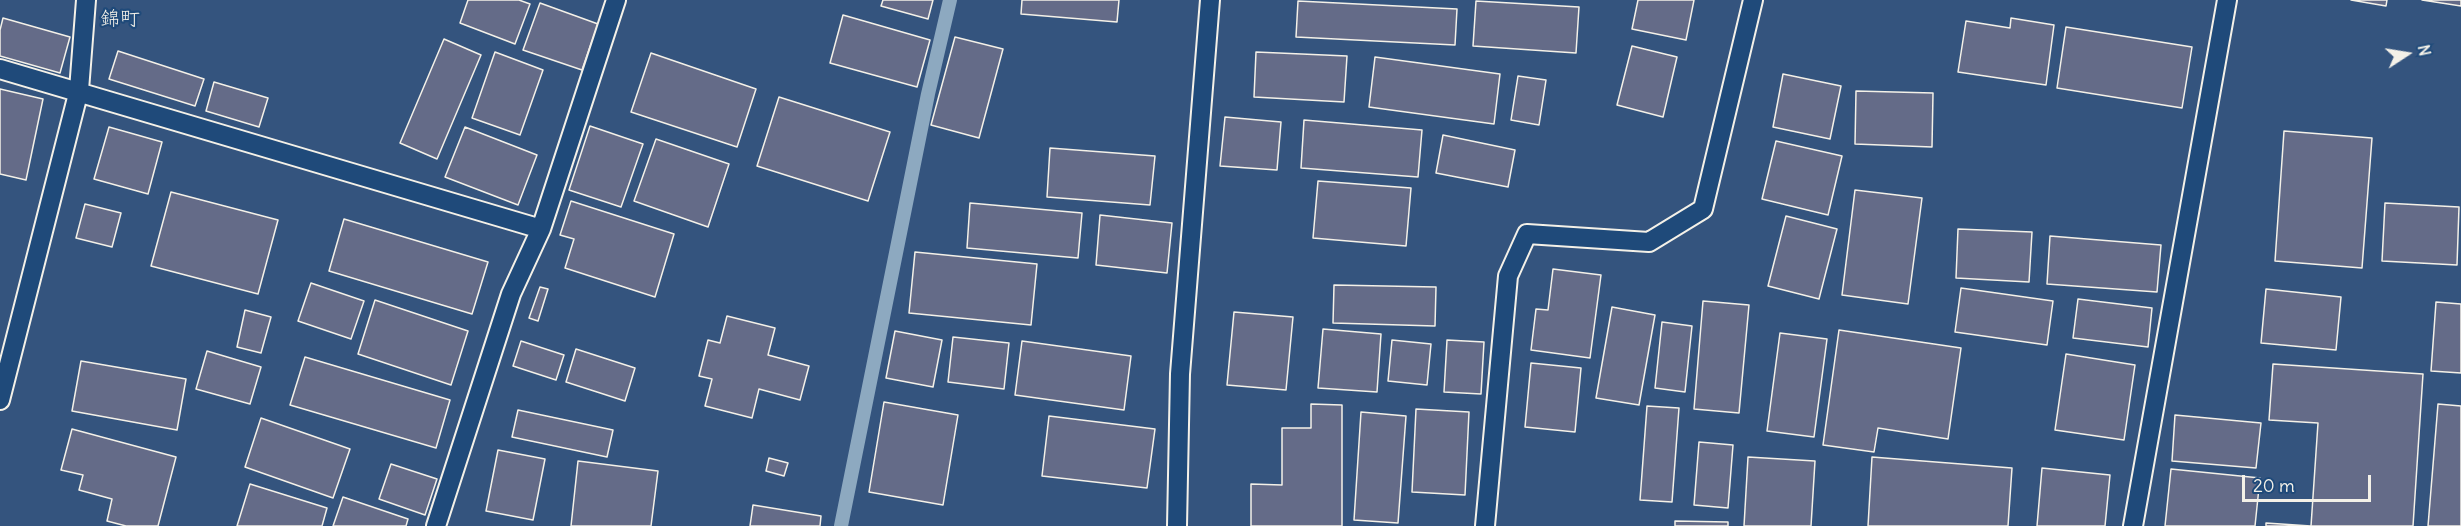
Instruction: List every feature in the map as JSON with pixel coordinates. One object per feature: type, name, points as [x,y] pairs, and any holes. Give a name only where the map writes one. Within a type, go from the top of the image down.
[{"type":"lane","points":[[0,400],[79,90],[86,0]]},
{"type":"lane","points":[[436,526],[511,294],[541,229],[616,0]]},
{"type":"lane","points":[[1177,526],[1180,374],[1210,0]]},
{"type":"lane","points":[[1485,526],[1508,276],[1527,234],[1649,243],[1703,208],[1753,0]]},
{"type":"lane","points":[[2133,526],[2227,0]]},
{"type":"lane","points":[[0,69],[79,90],[541,229]]},
{"type":"building","points":[[468,0],[519,0],[530,4],[515,44],[460,23]]},
{"type":"building","points":[[883,0],[933,0],[928,19],[881,6]]},
{"type":"building","points":[[1022,0],[1119,0],[1117,22],[1021,14]]},
{"type":"building","points":[[1638,0],[1694,0],[1686,40],[1632,29]]},
{"type":"building","points":[[2351,0],[2387,0],[2386,6]]},
{"type":"building","points":[[2422,0],[2461,0],[2461,6]]},
{"type":"building","points":[[1298,1],[1457,9],[1455,45],[1296,37]]},
{"type":"building","points":[[1476,1],[1579,7],[1576,53],[1473,46]]},
{"type":"building","points":[[540,3],[598,24],[582,70],[523,50]]},
{"type":"building","points":[[843,15],[930,40],[917,87],[830,63]]},
{"type":"building","points":[[3,18],[70,37],[60,73],[0,56],[0,30]]},
{"type":"building","points":[[2011,18],[2054,25],[2046,85],[1958,72],[1966,21],[2010,28]]},
{"type":"building","points":[[2066,27],[2192,47],[2182,108],[2057,88]]},
{"type":"building","points":[[955,37],[1003,49],[979,138],[931,125]]},
{"type":"building","points":[[444,39],[481,55],[437,159],[400,143]]},
{"type":"building","points":[[1632,46],[1677,57],[1663,117],[1617,105]]},
{"type":"building","points":[[118,51],[204,79],[195,106],[109,79]]},
{"type":"building","points":[[495,52],[543,70],[520,135],[472,118]]},
{"type":"building","points":[[1256,52],[1347,56],[1344,102],[1254,97]]},
{"type":"building","points":[[651,53],[756,89],[737,147],[631,112]]},
{"type":"building","points":[[1375,57],[1500,74],[1494,124],[1369,107]]},
{"type":"building","points":[[1783,74],[1841,86],[1830,139],[1773,127]]},
{"type":"building","points":[[1518,76],[1546,80],[1539,125],[1511,120]]},
{"type":"building","points":[[214,82],[268,98],[259,127],[206,111]]},
{"type":"building","points":[[0,89],[43,99],[26,180],[0,174]]},
{"type":"building","points":[[1856,91],[1933,93],[1932,147],[1855,144]]},
{"type":"building","points":[[779,97],[890,132],[868,201],[757,166]]},
{"type":"building","points":[[1225,117],[1281,122],[1277,170],[1220,166]]},
{"type":"building","points":[[1304,120],[1422,130],[1418,177],[1301,168]]},
{"type":"building","points":[[590,126],[643,144],[621,207],[569,190]]},
{"type":"building","points":[[109,127],[162,142],[148,194],[94,179]]},
{"type":"building","points":[[465,127],[537,155],[518,205],[445,177]]},
{"type":"building","points":[[2284,131],[2372,138],[2362,268],[2275,261]]},
{"type":"building","points":[[1443,135],[1515,150],[1508,187],[1436,173]]},
{"type":"building","points":[[656,139],[729,164],[708,227],[634,201]]},
{"type":"building","points":[[1776,141],[1842,156],[1828,215],[1762,199]]},
{"type":"building","points":[[1050,148],[1155,156],[1150,205],[1047,197]]},
{"type":"building","points":[[1318,181],[1411,188],[1406,246],[1313,238]]},
{"type":"building","points":[[1855,190],[1922,198],[1908,304],[1842,295]]},
{"type":"building","points":[[171,192],[278,220],[258,294],[151,266]]},
{"type":"building","points":[[571,201],[674,234],[655,297],[565,268],[574,239],[560,235]]},
{"type":"building","points":[[970,203],[1082,213],[1078,258],[967,248]]},
{"type":"building","points":[[2385,203],[2459,207],[2457,265],[2382,261]]},
{"type":"building","points":[[85,204],[121,213],[112,247],[76,238]]},
{"type":"building","points":[[1100,215],[1172,223],[1167,273],[1096,265]]},
{"type":"building","points":[[1786,216],[1837,229],[1819,299],[1768,286]]},
{"type":"building","points":[[344,219],[488,262],[472,314],[329,271]]},
{"type":"building","points":[[1958,229],[2032,232],[2029,282],[1956,278]]},
{"type":"building","points":[[2050,236],[2161,245],[2157,292],[2047,284]]},
{"type":"building","points":[[915,252],[1037,264],[1031,325],[909,313]]},
{"type":"building","points":[[1553,269],[1601,275],[1590,358],[1531,350],[1536,309],[1548,310]]},
{"type":"building","points":[[311,283],[364,301],[351,339],[298,321]]},
{"type":"building","points":[[1334,285],[1436,287],[1435,326],[1333,323]]},
{"type":"building","points":[[540,287],[548,289],[538,321],[529,318]]},
{"type":"building","points":[[1961,288],[2053,301],[2047,345],[1955,332]]},
{"type":"building","points":[[2266,289],[2341,297],[2336,350],[2261,343]]},
{"type":"building","points":[[2078,299],[2152,308],[2148,347],[2073,338]]},
{"type":"building","points":[[375,300],[468,331],[451,385],[358,354]]},
{"type":"building","points":[[1703,301],[1749,305],[1739,413],[1694,409]]},
{"type":"building","points":[[2436,302],[2461,304],[2461,373],[2431,371]]},
{"type":"building","points":[[1612,307],[1655,315],[1639,405],[1596,398]]},
{"type":"building","points":[[245,310],[271,317],[261,353],[237,347]]},
{"type":"building","points":[[1234,312],[1293,317],[1286,390],[1227,385]]},
{"type":"building","points":[[727,316],[775,328],[768,355],[809,366],[800,400],[759,389],[752,418],[705,406],[712,379],[699,376],[708,340],[720,343]]},
{"type":"building","points":[[1662,322],[1692,326],[1685,392],[1655,388]]},
{"type":"building","points":[[1323,329],[1381,334],[1377,392],[1318,388]]},
{"type":"building","points":[[1839,330],[1961,348],[1948,439],[1878,428],[1874,452],[1823,445]]},
{"type":"building","points":[[895,331],[942,340],[933,387],[886,378]]},
{"type":"building","points":[[1780,333],[1827,339],[1814,437],[1767,431]]},
{"type":"building","points":[[953,337],[1009,343],[1004,389],[948,382]]},
{"type":"building","points":[[1392,340],[1431,344],[1427,385],[1388,381]]},
{"type":"building","points":[[1447,340],[1484,342],[1481,394],[1444,392]]},
{"type":"building","points":[[521,341],[564,355],[556,380],[513,366]]},
{"type":"building","points":[[1022,341],[1131,356],[1124,410],[1015,395]]},
{"type":"building","points":[[576,349],[635,368],[625,401],[566,382]]},
{"type":"building","points":[[207,351],[261,367],[250,404],[196,389]]},
{"type":"building","points":[[2066,354],[2135,365],[2124,440],[2055,430]]},
{"type":"building","points":[[305,357],[450,400],[436,448],[290,405]]},
{"type":"building","points":[[81,361],[186,379],[177,430],[72,411]]},
{"type":"building","points":[[1531,363],[1581,368],[1575,432],[1525,427]]},
{"type":"building","points":[[2273,364],[2423,374],[2413,526],[2311,526],[2318,423],[2269,420]]},
{"type":"building","points":[[884,402],[958,415],[943,505],[869,492]]},
{"type":"building","points":[[1311,404],[1342,405],[1342,526],[1251,526],[1251,484],[1282,485],[1282,428],[1311,428]]},
{"type":"building","points":[[2438,404],[2461,406],[2461,526],[2428,526]]},
{"type":"building","points":[[1647,406],[1679,408],[1672,502],[1640,500]]},
{"type":"building","points":[[1416,409],[1469,412],[1465,495],[1412,492]]},
{"type":"building","points":[[518,410],[613,430],[607,457],[512,437]]},
{"type":"building","points":[[1361,412],[1406,416],[1398,523],[1354,520]]},
{"type":"building","points":[[2175,415],[2261,423],[2256,468],[2172,461]]},
{"type":"building","points":[[1049,416],[1155,429],[1147,488],[1042,476]]},
{"type":"building","points":[[261,418],[350,449],[333,498],[245,467]]},
{"type":"building","points":[[72,429],[176,457],[158,526],[126,526],[107,521],[112,499],[79,490],[83,475],[61,470]]},
{"type":"building","points":[[1699,442],[1733,445],[1728,508],[1694,505]]},
{"type":"building","points":[[498,450],[545,459],[533,520],[486,511]]},
{"type":"building","points":[[1748,457],[1815,461],[1811,526],[1744,526]]},
{"type":"building","points":[[1872,457],[2012,468],[2008,526],[1868,526]]},
{"type":"building","points":[[769,458],[788,463],[784,476],[766,471]]},
{"type":"building","points":[[578,461],[658,471],[651,526],[571,526]]},
{"type":"building","points":[[391,464],[437,479],[425,515],[379,499]]},
{"type":"building","points":[[2042,468],[2110,475],[2105,526],[2037,526]]},
{"type":"building","points":[[2171,469],[2260,478],[2255,526],[2165,526]]},
{"type":"building","points":[[250,484],[327,508],[322,526],[237,526]]},
{"type":"building","points":[[343,497],[408,519],[406,526],[333,526]]},
{"type":"building","points":[[753,505],[821,516],[820,526],[750,526]]},
{"type":"building","points":[[1675,521],[1728,522],[1728,526],[1675,526]]},
{"type":"building","points":[[2266,523],[2311,526],[2266,526]]},
{"type":"waterway","points":[[841,526],[928,94],[950,0]]},
{"type":"district","name":"錦町","points":[[120,19]]}]
